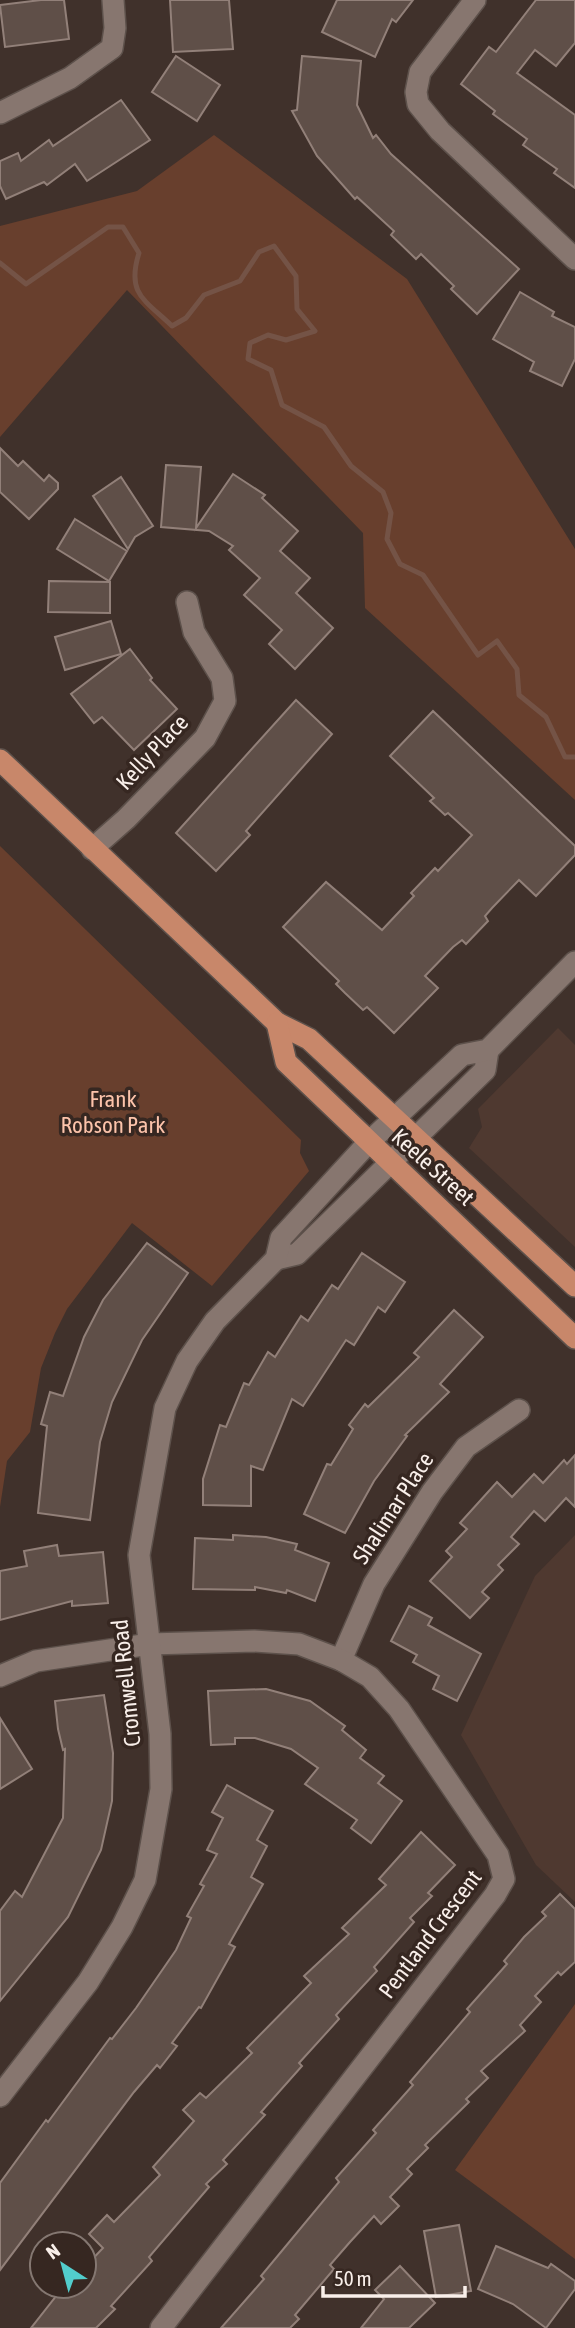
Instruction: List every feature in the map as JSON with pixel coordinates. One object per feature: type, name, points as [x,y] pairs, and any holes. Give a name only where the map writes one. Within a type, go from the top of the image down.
[{"type":"main road","name":"Keele Street","points":[[0,760],[277,1023],[309,1039],[575,1286]]},
{"type":"main road","name":"Keele Street","points":[[277,1023],[286,1062],[575,1338]]},
{"type":"street","points":[[0,113],[70,78],[111,48],[115,28],[113,0]]},
{"type":"street","points":[[475,0],[419,72],[416,92],[418,104],[440,131],[575,259]]},
{"type":"street","name":"Kelly Place","points":[[92,849],[127,819],[205,738],[225,701],[222,678],[194,632],[187,602]]},
{"type":"street","points":[[488,1049],[575,962]]},
{"type":"street","name":"Cromwell Road","points":[[0,2096],[88,1982],[122,1927],[145,1880],[161,1789],[160,1734],[139,1555],[165,1408],[187,1362],[215,1321],[276,1259],[281,1238],[368,1143],[462,1055],[488,1049],[485,1070],[417,1140],[297,1254],[276,1259]]},
{"type":"street","name":"Shalimar Place","points":[[341,1660],[374,1584],[432,1492],[466,1447],[519,1410]]},
{"type":"street","name":"Pentland Crescent","points":[[0,1676],[36,1661],[150,1644],[276,1642],[299,1644],[341,1660],[370,1677],[399,1709],[498,1855],[504,1879],[495,1895],[161,2328]]},
{"type":"shaded area","points":[[558,1028],[575,1045],[575,1247],[469,1148],[482,1127],[478,1109]]},
{"type":"shaded area","points":[[575,1535],[575,1902],[536,1865],[461,1735],[535,1576]]},
{"type":"green space","points":[[214,135],[407,279],[575,549],[575,800],[365,608],[363,533],[127,290],[0,437],[0,226],[137,191]]},
{"type":"green space","name":"Frank Robson Park","points":[[0,846],[301,1140],[300,1153],[309,1171],[212,1286],[132,1223],[67,1309],[55,1333],[41,1368],[30,1432],[7,1461],[0,1507]]},
{"type":"green space","points":[[575,2004],[575,2259],[455,2170]]},
{"type":"building","points":[[64,0],[69,39],[5,47],[0,5]]},
{"type":"building","points":[[170,0],[229,0],[233,49],[173,52]]},
{"type":"building","points":[[337,0],[413,0],[396,22],[392,19],[375,57],[322,32]]},
{"type":"building","points":[[536,0],[575,0],[575,43],[556,66],[535,50],[517,73],[575,115],[575,188],[554,173],[557,169],[523,145],[527,139],[493,114],[495,111],[461,84],[489,47],[496,52]]},
{"type":"building","points":[[176,56],[220,85],[197,121],[152,92]]},
{"type":"building","points":[[302,56],[361,61],[357,105],[373,138],[376,135],[391,154],[519,269],[477,314],[451,289],[454,286],[421,254],[416,259],[391,235],[394,231],[357,197],[355,199],[317,156],[292,111],[297,110]]},
{"type":"building","points":[[121,100],[150,140],[87,181],[75,164],[47,185],[44,182],[6,199],[0,186],[0,161],[18,153],[21,161],[49,140],[53,146]]},
{"type":"building","points":[[520,292],[554,312],[552,316],[575,327],[575,359],[562,386],[530,371],[534,362],[493,339]]},
{"type":"building","points":[[0,448],[18,466],[23,461],[44,481],[49,475],[58,483],[58,489],[29,519],[0,492]]},
{"type":"building","points":[[166,465],[201,467],[196,528],[233,474],[265,495],[262,498],[298,531],[280,551],[310,578],[296,593],[333,628],[295,669],[269,644],[282,630],[244,595],[260,578],[229,550],[233,546],[209,531],[161,527]]},
{"type":"building","points":[[121,477],[153,526],[135,537],[128,549],[93,496]]},
{"type":"building","points":[[75,519],[127,551],[109,581],[57,549]]},
{"type":"building","points":[[49,581],[110,582],[110,613],[48,612]]},
{"type":"building","points":[[111,621],[121,654],[65,670],[55,637]]},
{"type":"building","points":[[130,649],[152,678],[150,680],[177,709],[134,750],[102,717],[94,723],[71,694]]},
{"type":"building","points":[[296,700],[332,734],[246,831],[250,835],[216,871],[176,833]]},
{"type":"building","points":[[433,711],[575,846],[575,855],[536,896],[519,880],[485,916],[488,921],[466,944],[462,940],[453,947],[425,976],[438,988],[394,1033],[367,1007],[363,1010],[345,993],[336,984],[339,981],[283,927],[326,882],[382,930],[414,896],[411,893],[435,868],[438,871],[472,835],[430,801],[434,798],[390,756]]},
{"type":"building","points":[[147,1243],[188,1273],[142,1340],[112,1402],[100,1442],[90,1520],[38,1513],[47,1426],[41,1424],[50,1392],[63,1396],[84,1337],[103,1300]]},
{"type":"building","points":[[362,1253],[405,1282],[385,1312],[378,1307],[354,1345],[346,1340],[303,1406],[292,1399],[263,1470],[251,1466],[251,1506],[203,1505],[203,1479],[220,1425],[226,1427],[244,1383],[249,1385],[268,1352],[275,1357],[301,1316],[308,1321],[332,1285],[338,1289]]},
{"type":"building","points":[[454,1310],[483,1337],[440,1384],[449,1392],[405,1435],[407,1436],[374,1481],[345,1533],[304,1514],[327,1464],[331,1465],[353,1429],[349,1425],[365,1404],[368,1407],[419,1357],[414,1353]]},
{"type":"building","points":[[575,1455],[575,1507],[566,1498],[545,1521],[534,1511],[511,1537],[519,1544],[498,1565],[503,1570],[482,1592],[489,1598],[470,1618],[430,1581],[452,1557],[446,1551],[467,1529],[460,1523],[497,1482],[512,1497],[534,1474],[543,1483],[564,1460],[567,1464]]},
{"type":"building","points":[[233,1535],[266,1537],[297,1544],[295,1550],[329,1563],[315,1601],[287,1590],[286,1593],[255,1587],[255,1590],[193,1589],[195,1538],[233,1540]]},
{"type":"building","points":[[57,1545],[59,1556],[103,1552],[108,1603],[72,1606],[72,1601],[0,1620],[0,1571],[27,1566],[24,1551]]},
{"type":"building","points":[[409,1606],[432,1618],[428,1625],[481,1654],[457,1701],[433,1689],[439,1676],[413,1662],[417,1655],[391,1641]]},
{"type":"building","points":[[266,1689],[310,1701],[345,1726],[342,1730],[366,1750],[360,1758],[384,1776],[378,1783],[402,1801],[371,1843],[351,1828],[357,1820],[305,1784],[318,1768],[291,1749],[255,1738],[235,1738],[235,1744],[211,1745],[208,1691]]},
{"type":"building","points":[[104,1695],[113,1753],[112,1801],[101,1850],[68,1917],[0,2001],[0,1911],[15,1891],[22,1897],[63,1818],[65,1749],[63,1750],[58,1729],[55,1701]]},
{"type":"building","points":[[0,1718],[32,1769],[0,1789]]},
{"type":"building","points":[[227,1785],[273,1811],[257,1840],[267,1846],[251,1877],[263,1884],[229,1944],[235,1947],[201,2008],[199,2007],[172,2043],[177,2046],[160,2068],[157,2065],[134,2092],[0,2270],[0,2183],[46,2120],[48,2122],[110,2038],[112,2039],[136,2008],[176,1950],[191,1918],[187,1916],[204,1886],[200,1884],[217,1854],[207,1850],[223,1818],[212,1812]]},
{"type":"building","points":[[421,1832],[455,1865],[428,1893],[432,1896],[410,1918],[414,1922],[374,1967],[377,1971],[336,2015],[339,2019],[299,2063],[302,2066],[261,2112],[265,2115],[223,2160],[227,2164],[206,2184],[209,2187],[149,2257],[152,2261],[111,2306],[115,2309],[96,2328],[31,2328],[53,2300],[98,2300],[98,2253],[103,2248],[98,2243],[98,2230],[93,2230],[107,2215],[114,2222],[160,2175],[153,2167],[194,2121],[183,2110],[200,2093],[206,2098],[252,2053],[247,2048],[311,1983],[304,1976],[349,1934],[342,1928],[386,1885],[379,1879]]},
{"type":"building","points":[[560,1894],[575,1909],[575,1962],[561,1975],[558,1972],[535,1996],[541,2002],[520,2025],[525,2031],[481,2071],[488,2078],[466,2099],[469,2102],[425,2145],[428,2148],[407,2169],[412,2174],[390,2197],[399,2206],[381,2224],[374,2216],[350,2242],[330,2265],[334,2269],[295,2315],[299,2319],[290,2328],[221,2328],[264,2279],[261,2276],[339,2182],[336,2178],[376,2133],[373,2130],[413,2085],[410,2082],[470,2012],[467,2009],[507,1964],[504,1961],[524,1937],[546,1916],[542,1912]]},
{"type":"building","points":[[459,2225],[471,2291],[436,2297],[424,2231]]},
{"type":"building","points":[[496,2246],[548,2268],[551,2264],[575,2281],[575,2289],[546,2328],[513,2304],[478,2289]]},
{"type":"building","points":[[400,2266],[435,2303],[409,2328],[361,2328],[384,2299],[375,2290]]},
{"type":"waterway","points":[[0,263],[26,284],[108,227],[123,227],[139,253],[135,278],[140,295],[172,326],[186,318],[204,295],[240,281],[259,252],[274,246],[296,276],[297,309],[315,331],[286,340],[268,335],[250,343],[248,359],[271,370],[282,405],[324,427],[351,466],[383,492],[391,513],[387,539],[400,564],[423,575],[478,655],[497,641],[517,669],[519,695],[546,717],[565,757],[575,757]]}]
